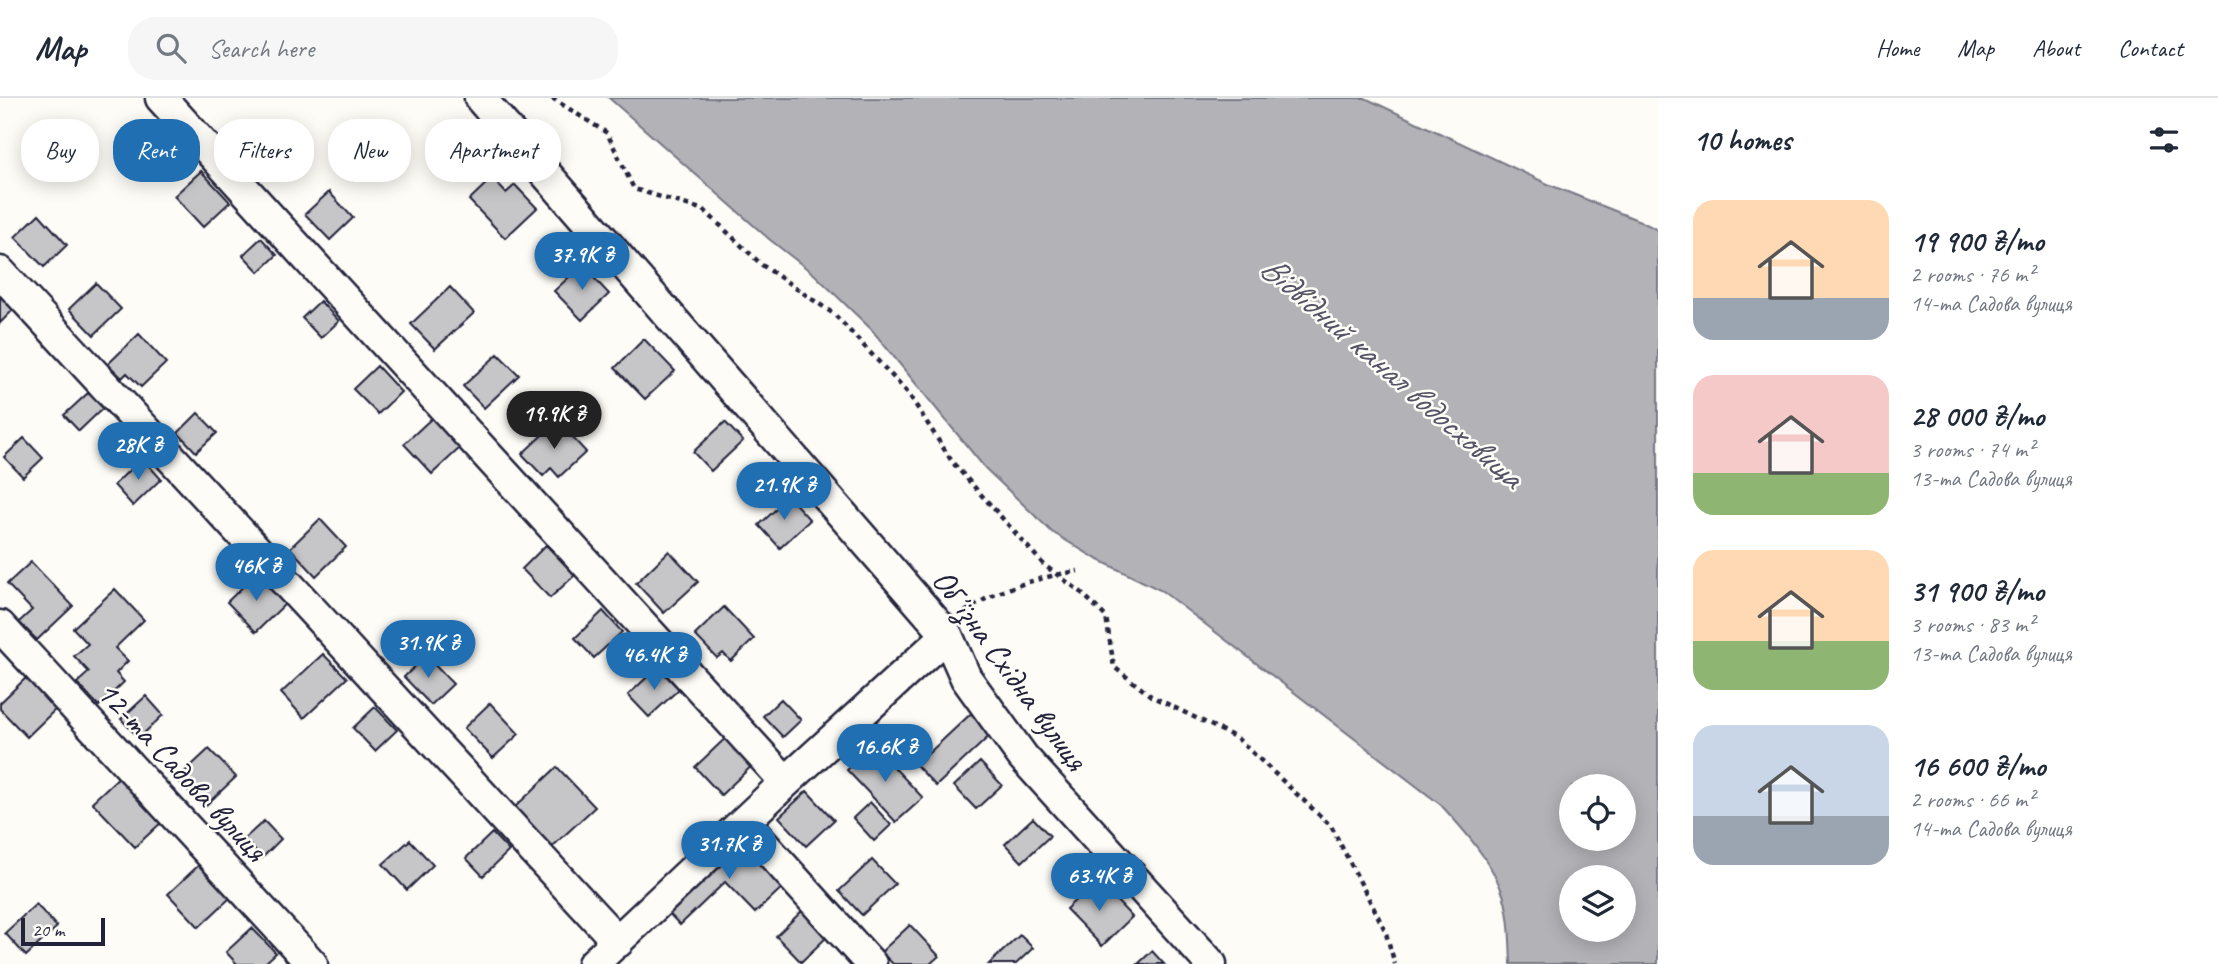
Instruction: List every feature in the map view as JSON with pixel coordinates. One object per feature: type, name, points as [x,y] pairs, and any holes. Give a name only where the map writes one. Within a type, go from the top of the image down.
[{"type":"street","points":[[161,98],[786,782]]},
{"type":"street","name":"Обʼїзна Східна вулиця","points":[[480,98],[945,632],[966,678],[1023,757],[1211,964]]},
{"type":"street","points":[[0,272],[618,942]]},
{"type":"street","name":"12-та Садова вулиця","points":[[0,626],[312,964]]},
{"type":"street","points":[[593,964],[945,632]]},
{"type":"street","points":[[744,823],[871,964]]},
{"type":"path","points":[[552,98],[607,133],[634,189],[704,210],[762,265],[834,314],[908,393],[953,463],[1044,565],[1081,592],[1106,617],[1114,667],[1151,696],[1237,737],[1331,826],[1385,930],[1395,964]]},
{"type":"path","points":[[945,632],[981,600],[1056,574],[1078,571]]},
{"type":"water","name":"Відвідний канал водосховища","points":[[609,98],[1365,98],[1550,185],[1658,230],[1658,964],[1511,964],[1508,916],[1496,877],[1483,855],[1441,805],[1162,591],[1095,558],[1052,532],[985,468],[871,329],[815,275],[769,239]]},
{"type":"building","points":[[200,172],[230,202],[203,227],[174,196],[189,182],[200,182]]},
{"type":"building","points":[[488,182],[496,182],[506,193],[515,185],[537,208],[505,238],[469,200]]},
{"type":"building","points":[[329,192],[353,218],[330,240],[305,214]]},
{"type":"building","points":[[39,214],[67,245],[44,267],[15,237]]},
{"type":"building","points":[[261,238],[277,255],[259,272],[243,255]]},
{"type":"building","points":[[582,265],[609,294],[582,320],[554,291]]},
{"type":"building","points":[[96,283],[121,309],[94,335],[69,309]]},
{"type":"building","points":[[450,287],[474,313],[435,349],[411,324]]},
{"type":"building","points":[[0,288],[17,306],[0,323]]},
{"type":"building","points":[[320,301],[339,321],[321,338],[302,318]]},
{"type":"building","points":[[139,334],[166,363],[141,387],[127,373],[122,378],[108,364]]},
{"type":"building","points":[[644,339],[675,371],[645,399],[615,368]]},
{"type":"building","points":[[498,354],[519,375],[484,408],[463,386]]},
{"type":"building","points":[[377,366],[401,392],[378,414],[353,389]]},
{"type":"building","points":[[88,393],[103,408],[79,431],[64,415]]},
{"type":"building","points":[[198,413],[217,433],[196,452],[178,433]]},
{"type":"building","points":[[433,417],[461,447],[432,474],[404,444]]},
{"type":"building","points":[[557,421],[586,452],[559,477],[551,468],[543,476],[522,454]]},
{"type":"building","points":[[725,422],[743,441],[711,471],[693,452]]},
{"type":"building","points":[[24,438],[43,458],[23,477],[4,457]]},
{"type":"building","points":[[142,458],[161,479],[133,506],[114,485]]},
{"type":"building","points":[[789,497],[810,520],[780,548],[759,525]]},
{"type":"building","points":[[320,519],[346,547],[316,576],[290,548]]},
{"type":"building","points":[[546,545],[575,575],[550,598],[522,569]]},
{"type":"building","points":[[669,551],[698,582],[664,613],[636,583]]},
{"type":"building","points":[[31,562],[73,606],[37,640],[19,622],[32,610],[7,584]]},
{"type":"building","points":[[256,574],[285,604],[256,632],[227,602]]},
{"type":"building","points":[[115,589],[144,620],[115,648],[128,661],[116,673],[124,682],[99,706],[77,683],[89,672],[74,656],[88,644],[73,628]]},
{"type":"building","points":[[724,607],[754,639],[731,661],[723,653],[717,658],[695,635]]},
{"type":"building","points":[[603,611],[622,632],[594,658],[575,638]]},
{"type":"building","points":[[323,654],[347,678],[304,718],[281,693]]},
{"type":"building","points":[[426,656],[453,684],[431,705],[404,677]]},
{"type":"building","points":[[658,667],[679,689],[649,717],[628,695]]},
{"type":"building","points":[[30,674],[60,705],[27,737],[0,709],[0,703]]},
{"type":"building","points":[[146,696],[163,715],[139,738],[121,719]]},
{"type":"building","points":[[781,699],[801,720],[783,737],[763,716]]},
{"type":"building","points":[[490,703],[519,734],[493,758],[464,728]]},
{"type":"building","points":[[375,707],[397,730],[375,751],[353,728]]},
{"type":"building","points":[[977,708],[997,729],[936,786],[916,765]]},
{"type":"building","points":[[732,732],[758,760],[721,795],[695,767]]},
{"type":"building","points":[[873,745],[923,798],[896,822],[847,770]]},
{"type":"building","points":[[209,749],[236,777],[204,807],[177,779]]},
{"type":"building","points":[[980,762],[1002,785],[976,809],[954,786]]},
{"type":"building","points":[[557,767],[595,807],[552,847],[514,808]]},
{"type":"building","points":[[121,775],[164,820],[135,847],[92,802]]},
{"type":"building","points":[[807,791],[834,820],[806,846],[779,817]]},
{"type":"building","points":[[870,802],[891,825],[874,841],[853,818]]},
{"type":"building","points":[[1033,818],[1050,836],[1022,862],[1005,844]]},
{"type":"building","points":[[264,821],[281,839],[262,858],[244,839]]},
{"type":"building","points":[[492,833],[509,851],[483,876],[466,858]]},
{"type":"building","points":[[739,834],[786,884],[755,913],[725,882],[680,925],[663,907]]},
{"type":"building","points":[[410,840],[433,865],[407,890],[383,864]]},
{"type":"building","points":[[872,860],[895,884],[862,915],[839,891]]},
{"type":"building","points":[[199,865],[230,898],[199,927],[168,894]]},
{"type":"building","points":[[1097,880],[1132,917],[1102,946],[1066,909]]},
{"type":"building","points":[[36,904],[57,927],[26,956],[5,933]]},
{"type":"building","points":[[805,908],[830,934],[801,962],[776,936]]},
{"type":"building","points":[[910,925],[939,956],[930,964],[893,964],[881,952]]},
{"type":"building","points":[[252,928],[276,953],[264,964],[237,964],[226,952]]},
{"type":"building","points":[[1020,935],[1033,948],[1016,964],[989,964]]},
{"type":"building","points":[[1152,951],[1164,964],[1138,964]]}]
